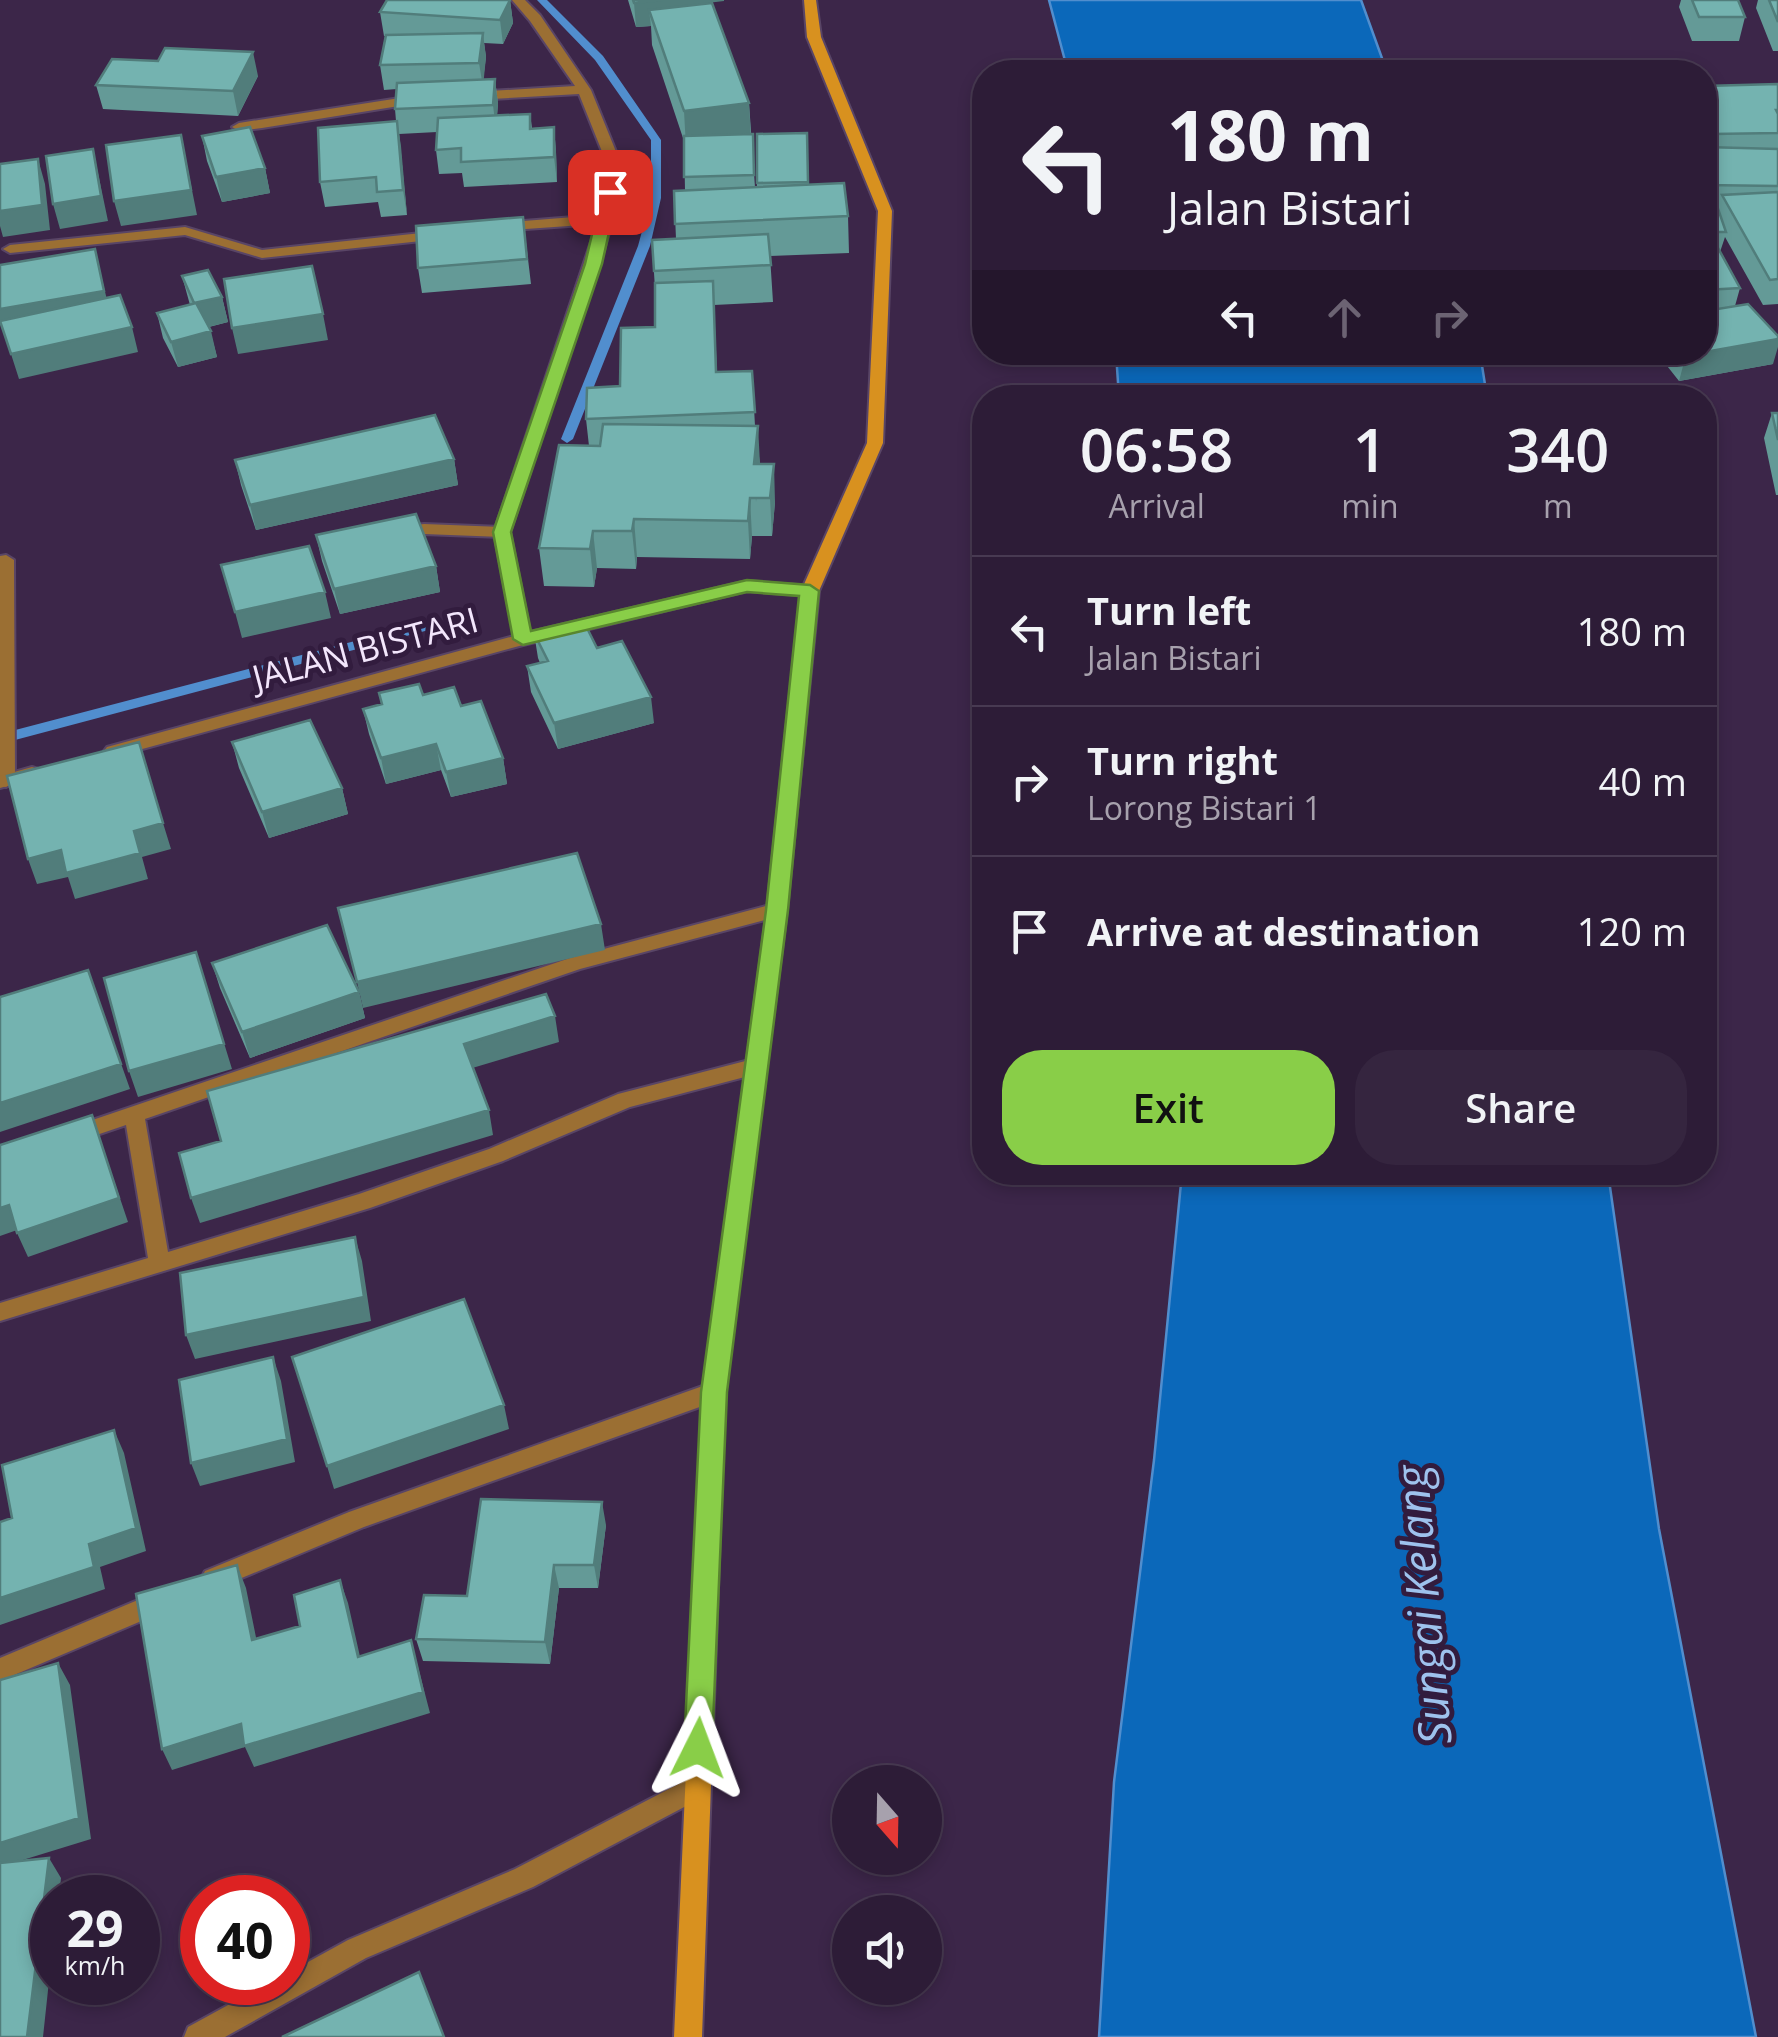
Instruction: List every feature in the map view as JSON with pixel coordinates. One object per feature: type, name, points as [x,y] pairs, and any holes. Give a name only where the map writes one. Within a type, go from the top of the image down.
[{"type":"street","points":[[518,0],[536,18],[584,90],[614,164],[606,219],[502,532],[523,639]]},
{"type":"street","points":[[688,2037],[714,1392],[777,910],[810,591],[875,443],[885,211],[814,38],[810,0]]},
{"type":"street","points":[[456,96],[584,90]]},
{"type":"street","points":[[239,127],[284,122],[374,102],[438,97]]},
{"type":"street","points":[[480,230],[606,219]]},
{"type":"street","points":[[10,249],[186,231],[212,237],[233,249],[262,254],[462,232]]},
{"type":"street","points":[[371,536],[424,529],[502,532]]},
{"type":"street","points":[[6,560],[3,782],[44,770]]},
{"type":"street","name":"JALAN BISTARI","points":[[101,754],[523,639],[747,586],[810,591]]},
{"type":"street","points":[[50,1142],[578,963],[777,910]]},
{"type":"street","points":[[0,1312],[362,1202],[496,1154],[625,1100],[757,1066]]},
{"type":"street","points":[[134,1114],[159,1261]]},
{"type":"street","points":[[0,1670],[357,1519],[714,1392]]},
{"type":"street","points":[[198,2037],[358,1949],[524,1878],[696,1787]]},
{"type":"water","points":[[1049,0],[1361,0],[1383,60],[1065,60]]},
{"type":"water","points":[[1117,365],[1482,365],[1485,385],[1118,385]]},
{"type":"water","name":"Sungai Kelang","points":[[1181,1185],[1610,1185],[1659,1529],[1756,2037],[1099,2037],[1114,1782],[1154,1460]]},
{"type":"building","points":[[387,0],[510,0],[500,20],[380,12]]},
{"type":"building","points":[[1692,0],[1738,0],[1745,17],[1699,17]]},
{"type":"building","points":[[1769,0],[1778,0],[1778,22]]},
{"type":"building","points":[[712,3],[749,103],[684,111],[649,10]]},
{"type":"building","points":[[483,33],[479,63],[380,65],[386,35]]},
{"type":"building","points":[[165,48],[253,52],[233,91],[96,85],[112,59],[158,61]]},
{"type":"building","points":[[495,79],[493,105],[395,109],[397,83]]},
{"type":"building","points":[[1778,84],[1778,133],[1717,134],[1717,86]]},
{"type":"building","points":[[530,114],[530,129],[554,127],[554,157],[461,162],[461,148],[436,150],[438,118]]},
{"type":"building","points":[[397,121],[403,190],[377,192],[376,177],[320,182],[318,128]]},
{"type":"building","points":[[250,127],[265,168],[216,177],[202,136]]},
{"type":"building","points":[[807,133],[808,182],[757,183],[757,134]]},
{"type":"building","points":[[753,134],[754,175],[684,177],[684,136]]},
{"type":"building","points":[[181,135],[191,190],[114,201],[106,145]]},
{"type":"building","points":[[1717,147],[1778,149],[1778,186],[1717,185]]},
{"type":"building","points":[[93,149],[101,196],[53,204],[46,156]]},
{"type":"building","points":[[38,159],[42,205],[0,211],[0,164]]},
{"type":"building","points":[[844,183],[848,216],[675,224],[674,191]]},
{"type":"building","points":[[1778,192],[1778,279],[1770,280],[1722,195]]},
{"type":"building","points":[[1717,206],[1726,232],[1717,232]]},
{"type":"building","points":[[523,217],[527,259],[418,268],[416,226]]},
{"type":"building","points":[[768,234],[771,265],[654,271],[652,240]]},
{"type":"building","points":[[1717,246],[1740,288],[1717,289]]},
{"type":"building","points":[[95,249],[104,291],[0,309],[0,265]]},
{"type":"building","points":[[312,266],[323,314],[232,328],[224,279]]},
{"type":"building","points":[[208,270],[222,297],[194,303],[182,276]]},
{"type":"building","points":[[713,281],[716,372],[752,371],[755,412],[586,419],[587,388],[620,386],[621,328],[655,327],[655,283]]},
{"type":"building","points":[[120,295],[132,327],[11,354],[0,321]]},
{"type":"building","points":[[196,303],[211,331],[171,342],[157,313]]},
{"type":"building","points":[[1748,304],[1778,339],[1717,350],[1717,309]]},
{"type":"building","points":[[1772,413],[1778,413],[1778,440]]},
{"type":"building","points":[[435,415],[454,459],[250,505],[235,460]]},
{"type":"building","points":[[603,424],[758,426],[754,464],[774,464],[770,498],[750,498],[748,521],[634,519],[632,531],[593,531],[590,549],[539,548],[559,445],[600,446]]},
{"type":"building","points":[[416,514],[436,566],[334,589],[316,535]]},
{"type":"building","points":[[309,546],[325,592],[235,612],[221,565]]},
{"type":"building","points":[[583,620],[597,648],[622,641],[651,697],[554,723],[527,666],[548,661],[534,633]]},
{"type":"building","points":[[419,684],[423,695],[454,687],[461,706],[481,701],[503,758],[446,772],[436,744],[381,758],[363,709],[382,704],[379,693]]},
{"type":"building","points":[[310,720],[342,788],[262,812],[232,742]]},
{"type":"building","points":[[139,742],[163,823],[134,831],[140,853],[66,873],[61,850],[28,859],[7,776]]},
{"type":"building","points":[[577,853],[601,924],[357,982],[338,908]]},
{"type":"building","points":[[327,925],[359,992],[242,1032],[212,963]]},
{"type":"building","points":[[196,952],[224,1044],[129,1071],[104,978]]},
{"type":"building","points":[[88,970],[121,1064],[0,1103],[0,997]]},
{"type":"building","points":[[546,994],[555,1016],[464,1044],[489,1110],[191,1198],[179,1153],[221,1141],[207,1091]]},
{"type":"building","points":[[92,1115],[119,1198],[17,1233],[9,1205],[0,1208],[0,1145]]},
{"type":"building","points":[[355,1237],[364,1297],[186,1335],[180,1273]]},
{"type":"building","points":[[464,1299],[504,1405],[327,1466],[292,1357]]},
{"type":"building","points":[[273,1357],[287,1439],[191,1463],[179,1380]]},
{"type":"building","points":[[114,1430],[136,1528],[89,1544],[94,1567],[0,1598],[0,1522],[12,1518],[2,1465]]},
{"type":"building","points":[[481,1499],[602,1502],[594,1565],[554,1565],[545,1642],[416,1639],[424,1595],[467,1596]]},
{"type":"building","points":[[237,1565],[252,1640],[300,1626],[294,1595],[340,1580],[358,1657],[411,1640],[423,1692],[244,1746],[241,1724],[162,1749],[136,1594]]},
{"type":"building","points":[[58,1663],[79,1818],[0,1843],[0,1680]]},
{"type":"building","points":[[49,1858],[47,1875],[30,1875],[31,2005],[27,2037],[0,2037],[0,1863]]},
{"type":"building","points":[[419,1972],[444,2037],[282,2037]]},
{"type":"waterway","points":[[542,0],[599,58],[656,140],[656,198],[644,246],[567,439]]},
{"type":"waterway","points":[[0,739],[435,624]]},
{"type":"route","points":[[610,192],[593,264],[502,532],[523,639],[747,586],[810,591],[777,910],[714,1392],[698,1748]]}]
